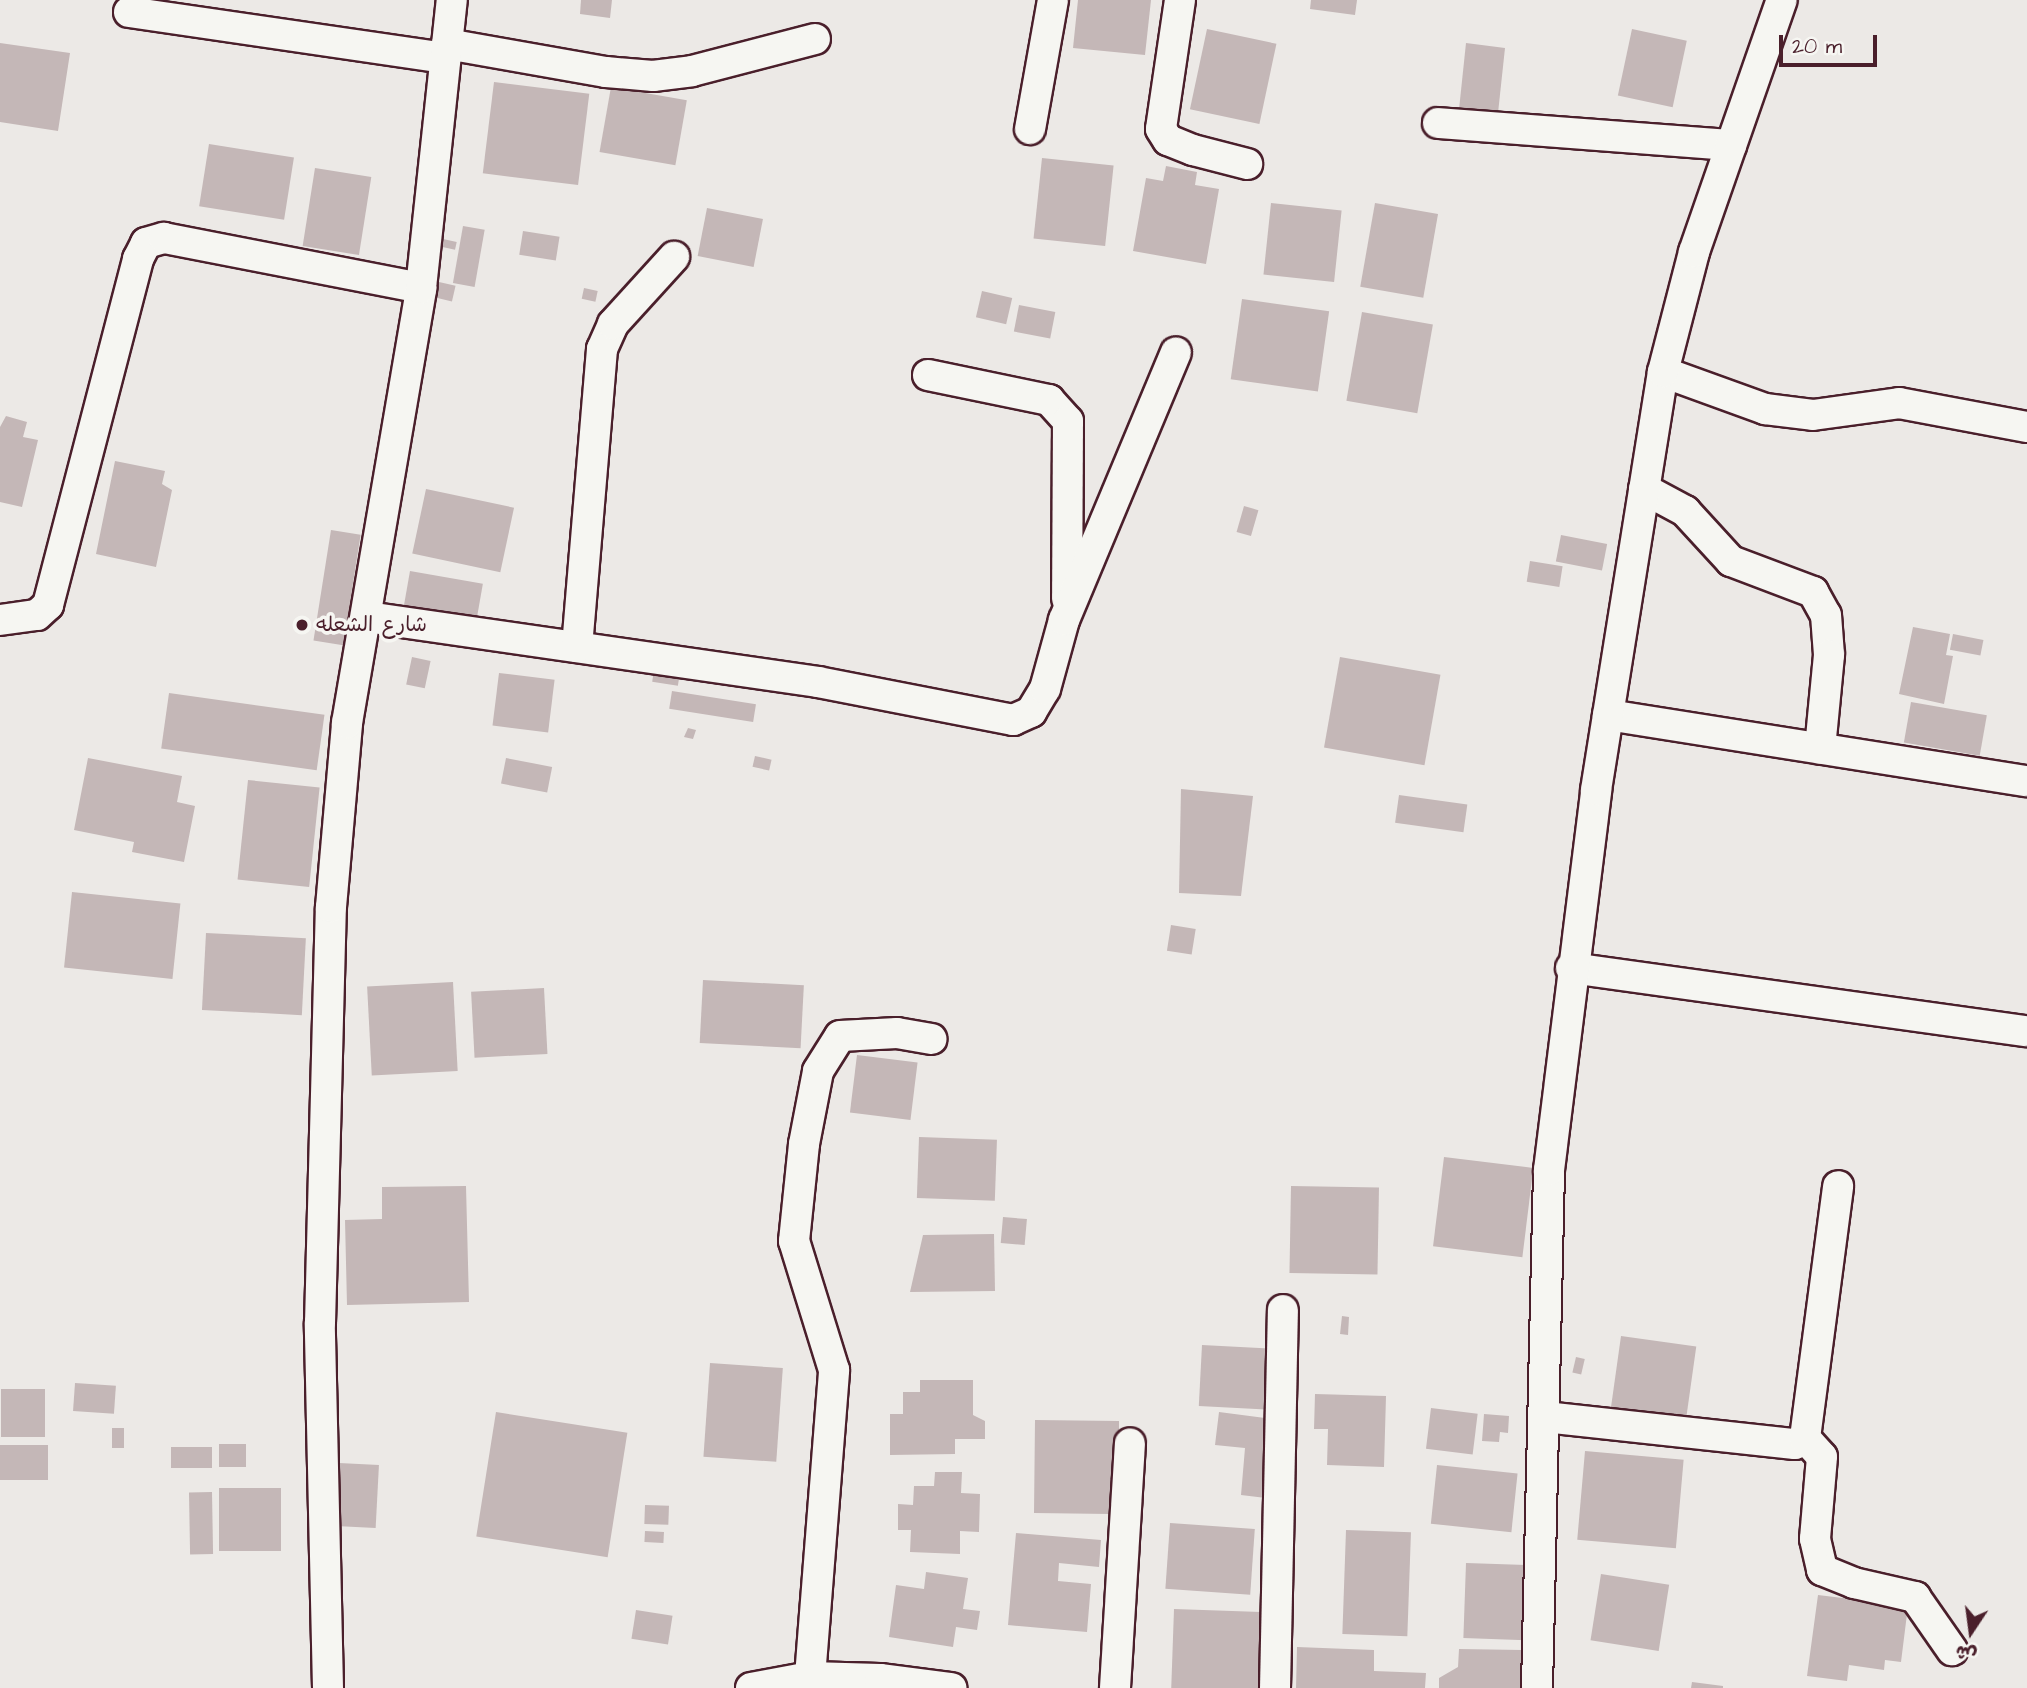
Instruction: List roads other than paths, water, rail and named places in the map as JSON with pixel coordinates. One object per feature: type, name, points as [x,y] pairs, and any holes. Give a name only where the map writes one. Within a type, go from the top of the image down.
[{"type":"street","points":[[328,1688],[320,1323],[326,999],[347,723],[421,288],[452,0]]},
{"type":"street","points":[[1030,129],[1053,0]]},
{"type":"street","points":[[1180,0],[1161,129],[1168,139],[1193,150],[1247,164]]},
{"type":"street","points":[[1537,1688],[1549,1170],[1571,968],[1663,373],[1694,252],[1782,0]]},
{"type":"street","points":[[129,12],[653,76],[692,71],[815,40]]},
{"type":"street","points":[[1438,123],[1731,145]]},
{"type":"street","points":[[0,620],[37,615],[48,605],[138,259],[146,243],[163,238],[421,288]]},
{"type":"street","points":[[577,647],[602,349],[613,324],[674,257]]},
{"type":"street","points":[[367,617],[818,682],[1013,720],[1031,712],[1045,689],[1067,614],[1176,352]]},
{"type":"street","points":[[1663,373],[1765,409],[1813,415],[1899,404],[2027,427]]},
{"type":"street","points":[[928,375],[1049,400],[1068,421],[1067,614]]},
{"type":"street","points":[[1644,489],[1685,511],[1731,561],[1813,592],[1826,615],[1829,655],[1820,749]]},
{"type":"street","points":[[1608,715],[2027,781]]},
{"type":"street","points":[[1571,968],[2027,1031]]},
{"type":"street","points":[[810,1677],[834,1370],[794,1241],[804,1144],[818,1070],[840,1036],[897,1033],[931,1039]]},
{"type":"street","points":[[1838,1186],[1805,1438],[1822,1457],[1815,1539],[1822,1570],[1854,1583],[1915,1597],[1952,1650]]},
{"type":"street","points":[[1275,1688],[1283,1310]]},
{"type":"street","points":[[1545,1417],[1795,1444],[1805,1438]]},
{"type":"street","points":[[1115,1688],[1130,1443]]},
{"type":"street","points":[[751,1688],[810,1677],[849,1683],[951,1688]]},
{"type":"place","name":"شارع الشعله","points":[[302,625]]}]
